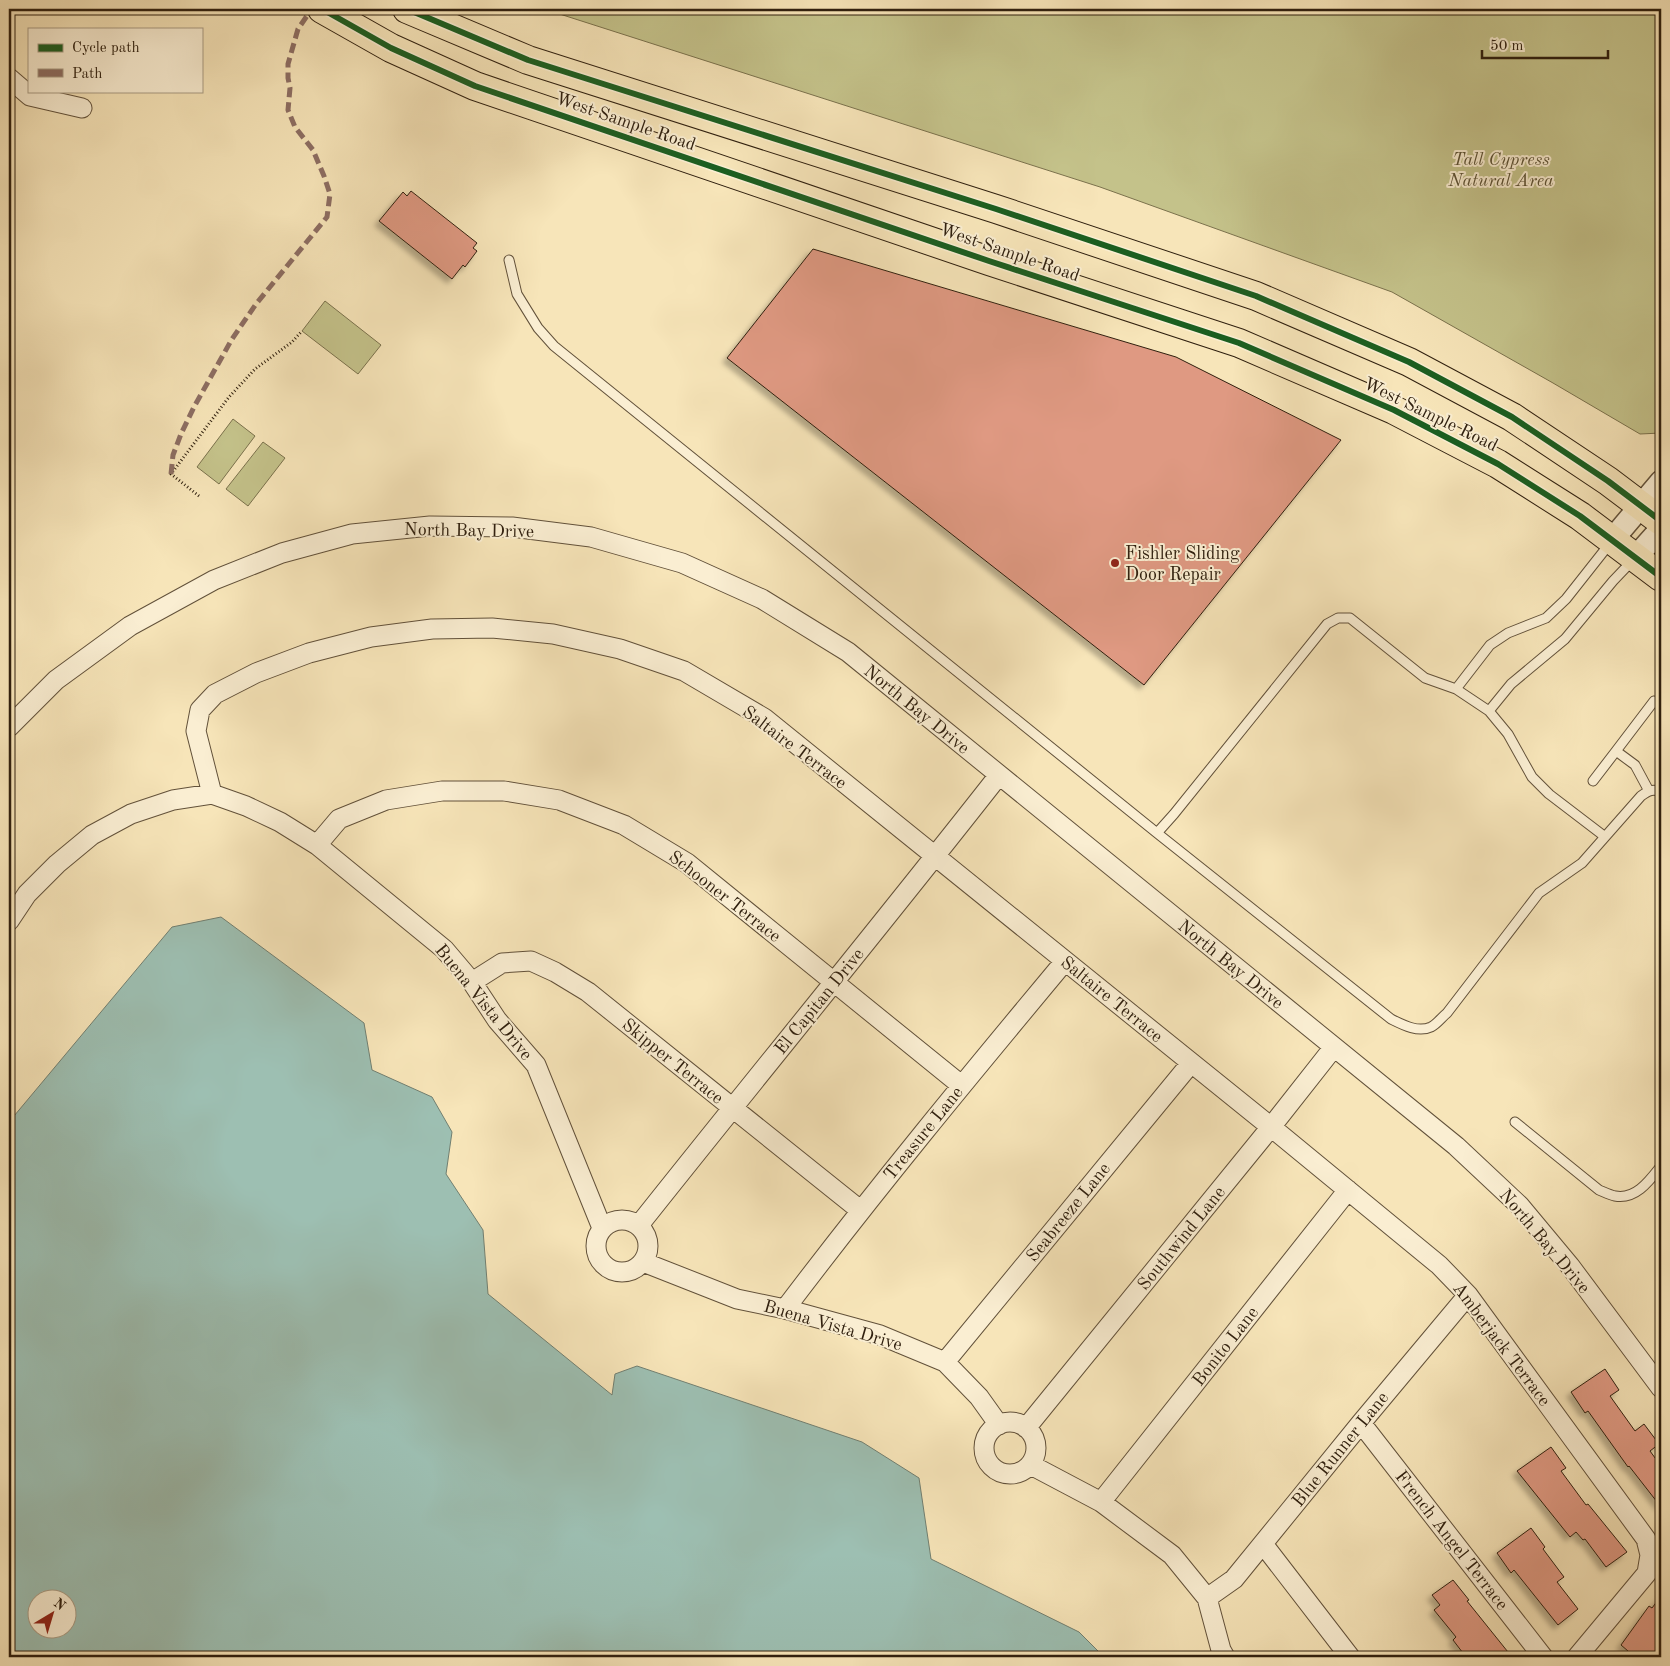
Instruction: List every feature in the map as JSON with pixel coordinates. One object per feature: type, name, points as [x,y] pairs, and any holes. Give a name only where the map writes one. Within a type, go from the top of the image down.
[{"type":"main road","name":"West Sample Road","points":[[322,9],[391,48],[476,86],[989,261],[1238,343],[1394,410],[1498,464],[1580,516],[1661,577]]},
{"type":"main road","name":"West Sample Road","points":[[407,9],[528,60],[996,209],[1256,296],[1409,362],[1512,417],[1608,481],[1651,513]]},
{"type":"street","points":[[9,78],[30,96],[82,108]]},
{"type":"street","points":[[1612,540],[1651,513],[1661,482]]},
{"type":"street","name":"North Bay Drive","points":[[9,727],[56,680],[130,626],[214,580],[273,556],[352,534],[430,526],[512,527],[591,537],[682,563],[762,599],[848,652],[1456,1146],[1520,1206],[1570,1266],[1661,1388]]},
{"type":"street","points":[[1636,557],[1661,529]]},
{"type":"street","name":"Saltaire Terrace","points":[[212,794],[196,731],[200,710],[215,694],[256,673],[309,652],[371,638],[432,629],[492,628],[553,634],[620,649],[684,671],[764,718],[1271,1127]]},
{"type":"street","name":"El Capitan Drive","points":[[639,1225],[835,983],[999,775]]},
{"type":"street","name":"Schooner Terrace","points":[[317,846],[339,819],[386,800],[442,791],[504,791],[559,800],[624,825],[687,863],[961,1086]]},
{"type":"street","points":[[9,921],[27,894],[57,864],[92,835],[131,814],[173,800],[212,794]]},
{"type":"street","name":"Buena Vista Drive","points":[[212,794],[246,806],[271,818],[317,846],[444,949],[472,982],[497,1020],[536,1065],[602,1228]]},
{"type":"street","name":"Treasure Lane","points":[[785,1309],[860,1210],[1065,961]]},
{"type":"street","name":"Skipper Terrace","points":[[472,982],[502,963],[531,962],[555,972],[588,992],[860,1210]]},
{"type":"street","name":"Southwind Lane","points":[[1026,1428],[1334,1047]]},
{"type":"street","name":"Seabreeze Lane","points":[[945,1362],[1191,1063]]},
{"type":"street","name":"Amberjack Terrace","points":[[1271,1127],[1440,1265],[1468,1294],[1646,1539],[1650,1555],[1647,1573],[1577,1657]]},
{"type":"street","name":"Bonito Lane","points":[[1101,1502],[1348,1190]]},
{"type":"street","points":[[624,1219],[639,1225],[648,1238],[649,1246],[643,1262],[629,1271],[621,1272],[606,1266],[600,1260],[596,1243],[602,1228],[609,1223],[624,1219]]},
{"type":"street","name":"Buena Vista Drive","points":[[643,1262],[737,1300],[785,1309],[880,1335],[945,1362],[979,1397],[999,1425]]},
{"type":"street","name":"Blue Runner Lane","points":[[1207,1598],[1234,1579],[1468,1294]]},
{"type":"street","points":[[1013,1423],[1026,1428],[1036,1442],[1035,1458],[1030,1465],[1024,1471],[1016,1474],[1000,1472],[993,1468],[987,1461],[984,1453],[984,1444],[987,1436],[999,1425],[1013,1423]]},
{"type":"street","name":"French Angel Terrace","points":[[1361,1423],[1544,1657]]},
{"type":"street","points":[[1030,1465],[1101,1502],[1172,1555],[1207,1598],[1221,1650],[1225,1657]]},
{"type":"street","points":[[1263,1544],[1350,1657]]},
{"type":"lane","points":[[508,260],[517,294],[538,328],[554,346],[1157,833],[1391,1019],[1408,1027],[1420,1030],[1431,1027],[1447,1013],[1539,893],[1582,862],[1641,796],[1656,789],[1661,792]]},
{"type":"lane","points":[[1456,689],[1490,645],[1508,633],[1546,618],[1566,599],[1612,540]]},
{"type":"lane","points":[[1489,711],[1511,684],[1566,639],[1613,581],[1636,557]]},
{"type":"lane","points":[[1157,833],[1327,624],[1338,618],[1350,618],[1425,678],[1456,689],[1489,711],[1508,734],[1532,777],[1549,794],[1604,836]]},
{"type":"lane","points":[[1592,781],[1654,701]]},
{"type":"lane","points":[[1616,751],[1635,765],[1649,791]]},
{"type":"lane","points":[[1516,1122],[1599,1190],[1616,1196],[1630,1194],[1646,1186],[1661,1166]]},
{"type":"path","points":[[199,496],[171,474],[229,397],[255,369],[292,342],[302,331]]},
{"type":"green space","name":"Tall Cypress Natural Area","points":[[544,9],[1661,9],[1661,433],[1640,434],[1392,292],[1100,187]]},
{"type":"green space","points":[[325,301],[381,345],[358,374],[302,331]]},
{"type":"green space","points":[[233,419],[255,436],[219,484],[197,467]]},
{"type":"green space","points":[[263,442],[285,458],[248,506],[226,489]]},
{"type":"shaded area","points":[[221,917],[364,1023],[372,1070],[432,1097],[452,1132],[446,1174],[483,1230],[488,1294],[612,1395],[615,1374],[637,1366],[862,1442],[919,1478],[931,1559],[1079,1632],[1104,1657],[9,1657],[9,1122],[172,927]]},
{"type":"building","points":[[411,191],[477,243],[473,248],[477,251],[465,267],[463,265],[452,279],[379,221],[403,192],[407,196]]},
{"type":"building","name":"Fishler Sliding Door Repair","points":[[813,249],[1176,357],[1341,440],[1144,685],[727,358]]},
{"type":"building","points":[[1605,1369],[1619,1390],[1610,1396],[1635,1431],[1644,1424],[1659,1444],[1650,1451],[1661,1466],[1661,1507],[1628,1467],[1588,1411],[1585,1413],[1571,1392]]},
{"type":"building","points":[[1551,1447],[1566,1468],[1561,1471],[1586,1505],[1588,1504],[1627,1552],[1606,1567],[1585,1539],[1583,1540],[1576,1532],[1570,1537],[1517,1471]]},
{"type":"building","points":[[1531,1528],[1545,1547],[1543,1549],[1564,1577],[1557,1582],[1578,1609],[1558,1625],[1514,1570],[1511,1573],[1497,1553]]},
{"type":"building","points":[[1453,1580],[1469,1600],[1467,1601],[1512,1657],[1466,1657],[1453,1640],[1456,1637],[1434,1610],[1440,1605],[1432,1595]]},
{"type":"building","points":[[1661,1596],[1661,1657],[1622,1657],[1628,1651],[1621,1645],[1649,1606],[1652,1608]]},
{"type":"marked path","points":[[171,474],[173,455],[181,434],[232,339],[256,304],[327,217],[330,194],[324,176],[313,150],[295,127],[288,110],[290,88],[288,64],[298,29],[311,10]]},
{"type":"cycle path","points":[[322,9],[391,48],[475,86],[989,261],[1239,343],[1394,410],[1498,464],[1580,516],[1661,577]]},
{"type":"cycle path","points":[[407,9],[528,60],[996,209],[1256,296],[1409,362],[1512,417],[1608,481],[1661,521]]},
{"type":"place","name":"Fishler Sliding Door Repair","points":[[1115,563]]}]
